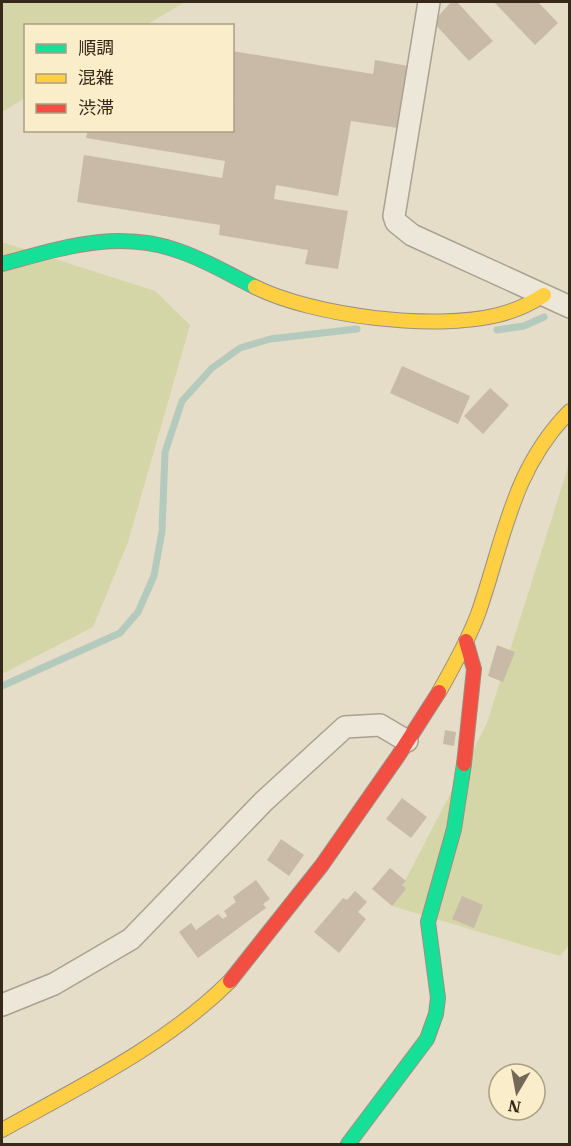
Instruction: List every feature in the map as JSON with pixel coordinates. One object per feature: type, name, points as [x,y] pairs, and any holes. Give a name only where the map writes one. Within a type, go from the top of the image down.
[{"type":"street","points":[[429,2],[393,216],[396,222],[412,236],[570,307]]},
{"type":"street","points":[[2,264],[94,242],[137,240],[168,245],[207,260],[282,300],[322,311],[429,319],[476,319],[506,313],[528,305],[544,295]]},
{"type":"street","points":[[2,1130],[170,1031],[225,986],[290,909],[390,770],[466,641],[519,487],[536,449],[570,411]]},
{"type":"street","points":[[348,1144],[427,1039],[436,1014],[438,998],[428,922],[454,829],[467,741],[474,669],[466,641]]},
{"type":"street","points":[[2,1005],[54,984],[131,939],[151,922],[263,802],[345,727],[380,725],[407,741]]},
{"type":"green space","points":[[2,2],[185,2],[148,24],[24,24],[24,99],[2,112]]},
{"type":"green space","points":[[2,242],[155,291],[190,325],[128,542],[93,627],[2,674]]},
{"type":"green space","points":[[569,464],[569,945],[560,956],[392,906],[487,723]]},
{"type":"building","points":[[451,2],[457,2],[493,41],[469,61],[433,22]]},
{"type":"building","points":[[494,2],[538,2],[558,23],[535,45]]},
{"type":"building","points":[[234,51],[373,74],[375,60],[408,66],[398,128],[351,121],[338,196],[276,185],[274,199],[348,211],[338,269],[305,264],[308,250],[219,235],[220,225],[77,202],[84,155],[222,178],[225,161],[86,138],[88,132],[234,132]]},
{"type":"building","points":[[402,366],[470,396],[458,424],[390,393]]},
{"type":"building","points":[[490,388],[509,405],[483,434],[464,416]]},
{"type":"building","points":[[497,645],[515,652],[503,682],[488,676]]},
{"type":"building","points":[[445,730],[456,732],[454,746],[443,744]]},
{"type":"building","points":[[402,798],[427,817],[411,838],[386,819]]},
{"type":"building","points":[[281,839],[304,855],[289,876],[267,860]]},
{"type":"building","points":[[390,868],[406,881],[402,885],[406,889],[392,906],[372,889]]},
{"type":"building","points":[[256,880],[270,899],[263,904],[266,908],[198,958],[179,932],[191,923],[196,930],[218,914],[223,919],[227,916],[224,911],[236,902],[233,897]]},
{"type":"building","points":[[355,891],[367,902],[358,912],[366,919],[339,953],[314,932],[343,898],[347,900]]},
{"type":"building","points":[[462,896],[483,905],[474,928],[452,919]]},
{"type":"waterway","points":[[497,330],[524,326],[544,317]]},
{"type":"waterway","points":[[2,686],[120,633],[138,612],[154,576],[162,531],[165,452],[182,401],[212,368],[240,348],[270,339],[357,329]]},
{"type":"traffic: fast","points":[[2,264],[90,243],[134,242],[179,251],[255,287]]},
{"type":"traffic: fast","points":[[348,1144],[427,1039],[436,1014],[438,998],[428,922],[454,829],[464,764]]},
{"type":"traffic: slow","points":[[255,287],[308,306],[340,313],[408,321],[472,320],[522,307],[544,295]]},
{"type":"traffic: slow","points":[[439,692],[478,614],[522,481],[550,433],[570,411]]},
{"type":"traffic: slow","points":[[2,1130],[151,1045],[205,1004],[230,981]]},
{"type":"traffic: jam","points":[[464,764],[474,669],[466,641]]},
{"type":"traffic: jam","points":[[230,981],[322,865],[398,756],[439,692]]}]
